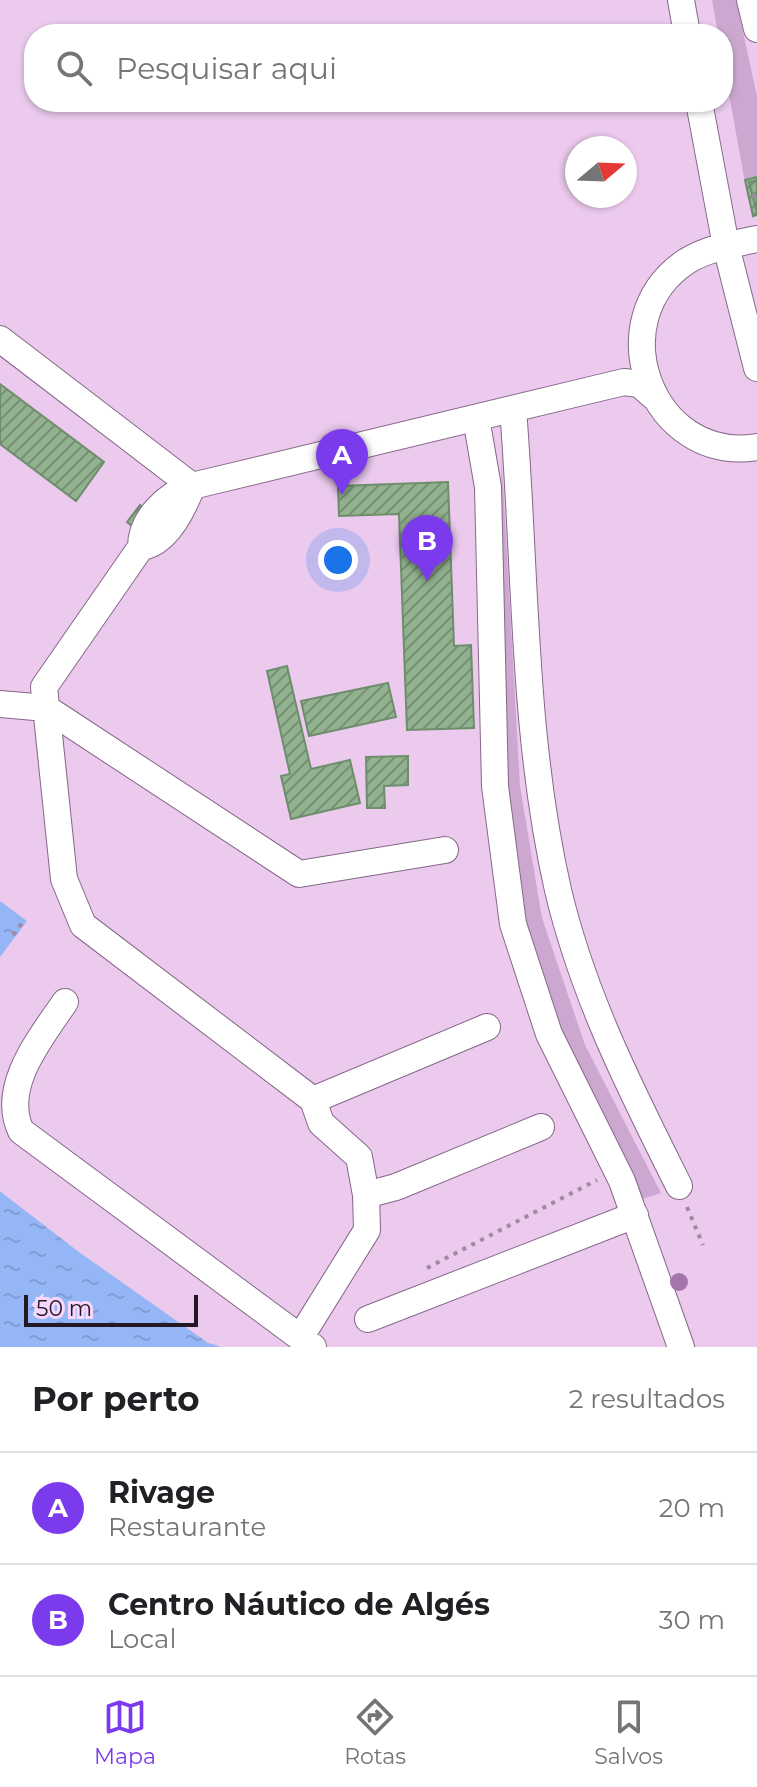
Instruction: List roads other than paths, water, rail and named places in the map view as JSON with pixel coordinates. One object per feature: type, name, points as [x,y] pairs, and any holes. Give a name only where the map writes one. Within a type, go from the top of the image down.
[{"type":"street","points":[[681,0],[685,24]]},
{"type":"street","points":[[750,0],[757,29]]},
{"type":"street","points":[[701,112],[726,246],[757,368]]},
{"type":"street","points":[[65,1002],[12,1081],[8,1104],[15,1123],[29,1137],[307,1342],[367,1230],[366,1195],[359,1157],[321,1123],[313,1100],[83,925],[64,879],[44,687],[141,547],[144,529],[171,494],[192,486],[619,383],[635,374],[641,356],[645,316],[664,281],[689,260],[726,246],[757,239]]},
{"type":"street","points":[[0,339],[192,486]]},
{"type":"street","points":[[641,356],[654,397]]},
{"type":"street","points":[[619,383],[639,384],[654,397],[674,423],[702,440],[726,447],[757,447]]},
{"type":"street","points":[[513,409],[531,706],[538,779],[556,878],[572,940],[606,1037],[679,1186]]},
{"type":"street","points":[[476,418],[487,478],[495,786],[511,912],[523,959],[555,1048],[611,1157],[635,1215],[681,1347]]},
{"type":"street","points":[[0,704],[46,708],[299,874],[445,850]]},
{"type":"street","points":[[313,1100],[487,1027]]},
{"type":"street","points":[[366,1195],[396,1187],[541,1127]]},
{"type":"street","points":[[368,1319],[635,1215]]},
{"type":"water","points":[[0,901],[27,921],[0,957]]},
{"type":"water","points":[[0,1191],[79,1252],[220,1347],[0,1347]]},
{"type":"place","name":"Rivage","points":[[342,495]]},
{"type":"place","name":"Centro Náutico de Algés","points":[[427,581]]}]
